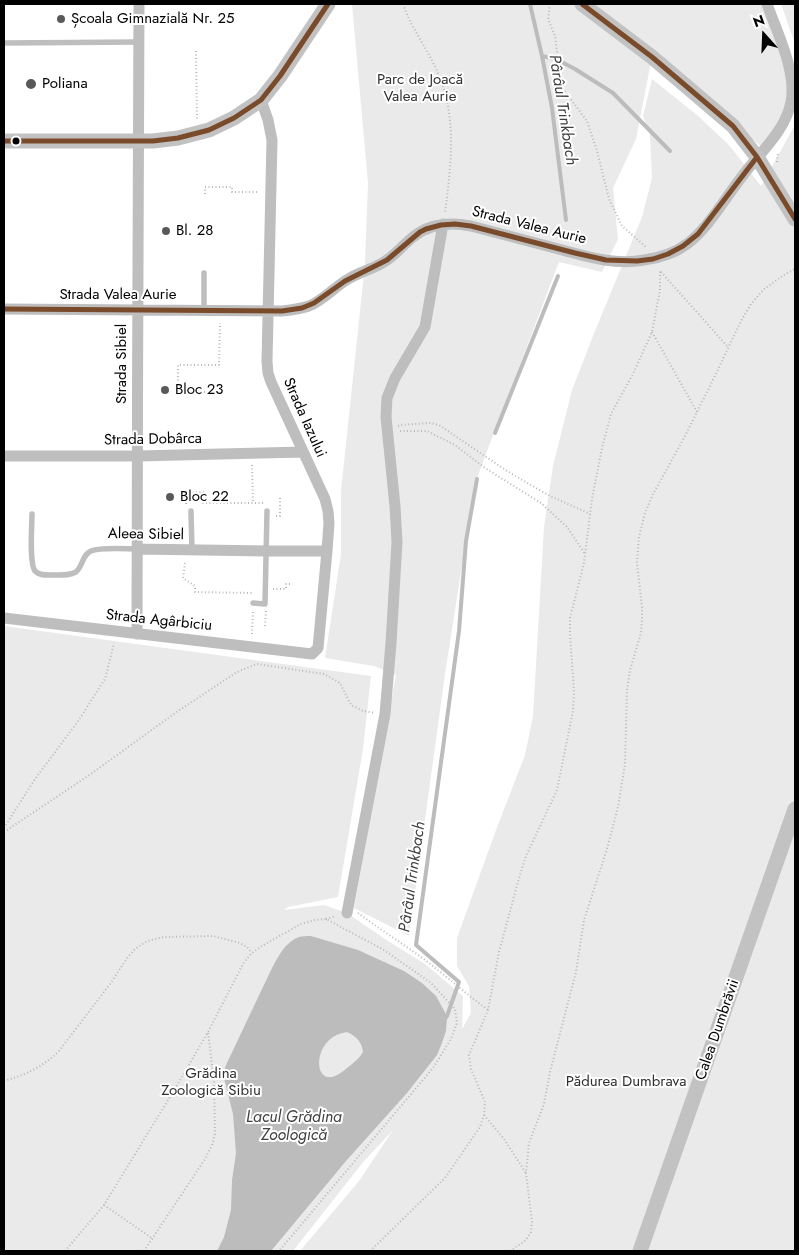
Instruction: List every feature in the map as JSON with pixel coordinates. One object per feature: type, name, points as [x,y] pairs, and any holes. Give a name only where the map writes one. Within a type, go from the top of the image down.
[{"type":"street","name":"Strada Sibiel","points":[[136,634],[139,4]]},
{"type":"street","points":[[4,141],[138,141],[178,138],[198,134],[234,118],[261,100],[280,76],[328,4]]},
{"type":"street","points":[[582,4],[652,57],[739,133],[758,157],[795,219]]},
{"type":"street","name":"Strada Valea Aurie","points":[[4,309],[296,310],[310,306],[350,278],[377,267],[388,260],[413,236],[428,228],[443,224],[471,226],[609,260],[630,262],[658,258],[686,245],[706,225],[744,173],[771,141],[788,113],[792,91],[790,70],[767,4]]},
{"type":"street","name":"Strada Iazului","points":[[261,100],[272,140],[268,373],[325,499],[328,511],[327,551],[318,648],[312,654]]},
{"type":"street","points":[[348,910],[385,714],[391,643],[397,542],[386,407],[387,398],[395,378],[424,327],[443,224]]},
{"type":"street","name":"Strada Dobârca","points":[[4,456],[138,456],[303,452]]},
{"type":"street","name":"Aleea Sibiel","points":[[137,550],[327,551]]},
{"type":"street","name":"Strada Agârbiciu","points":[[4,618],[312,654]]},
{"type":"street","name":"Calea Dumbrăvii","points":[[640,1251],[795,809]]},
{"type":"lane","points":[[4,43],[139,42]]},
{"type":"lane","points":[[204,273],[204,310]]},
{"type":"lane","points":[[191,511],[192,550]]},
{"type":"lane","name":"Aleea Sibiel","points":[[32,514],[32,560],[34,570],[40,574],[68,575],[77,571],[86,554],[100,549],[137,550]]},
{"type":"lane","points":[[253,604],[265,604],[269,514]]},
{"type":"path","points":[[403,4],[415,32],[437,70],[443,85],[449,114],[451,152],[443,224]]},
{"type":"path","points":[[370,1251],[445,1178],[480,1127],[484,1115],[485,1102],[471,1069],[469,1055],[488,1010],[499,952],[526,856],[558,790],[573,711],[574,692],[570,618],[584,563],[590,514],[602,448],[611,414],[633,374],[652,332],[660,290],[661,272],[658,258],[622,226],[609,199],[587,121],[561,86],[555,68],[557,52],[555,36],[548,19],[550,4]]},
{"type":"path","points":[[196,51],[198,134]]},
{"type":"path","points":[[205,194],[205,187],[232,187],[232,192],[260,192]]},
{"type":"path","points":[[510,1251],[526,1240],[531,1232],[532,1222],[526,1173],[529,1143],[544,1104],[550,1072],[576,972],[584,920],[607,849],[620,798],[626,764],[627,690],[630,670],[641,633],[642,607],[638,563],[639,537],[645,513],[653,494],[697,412],[741,320],[751,304],[764,289],[795,269]]},
{"type":"path","points":[[661,272],[728,348]]},
{"type":"path","points":[[212,392],[178,392],[178,365],[219,365],[220,310]]},
{"type":"path","points":[[652,332],[697,412]]},
{"type":"path","points":[[388,433],[400,425],[430,422],[439,425],[507,471],[548,494],[590,514]]},
{"type":"path","points":[[388,433],[427,431],[454,446],[541,503],[567,527],[585,554]]},
{"type":"path","points":[[252,465],[253,503]]},
{"type":"path","points":[[186,505],[186,493],[203,492],[203,503],[262,503]]},
{"type":"path","points":[[269,514],[280,516],[280,498]]},
{"type":"path","points":[[184,562],[184,578],[195,586],[195,592],[254,593],[251,647]]},
{"type":"path","points":[[267,589],[286,589],[286,584],[290,584]]},
{"type":"path","points":[[4,828],[35,779],[80,720],[105,679],[117,632]]},
{"type":"path","points":[[4,832],[88,776],[178,711],[237,672],[257,664],[324,674],[340,684],[351,704],[363,711],[385,714]]},
{"type":"path","points":[[348,910],[422,958],[488,1010]]},
{"type":"path","points":[[65,1251],[104,1205],[208,1032],[244,962],[260,947],[301,924],[326,919],[384,950],[431,983],[455,1008],[457,1023],[451,1039],[433,1068],[279,1251]]},
{"type":"path","points":[[4,1081],[29,1072],[49,1061],[110,984],[128,957],[135,949],[147,941],[164,937],[213,936],[240,943],[252,953]]},
{"type":"path","points":[[144,1251],[206,1159],[212,1145],[215,1134],[214,1082],[208,1032]]},
{"type":"path","points":[[484,1115],[504,1139],[526,1173]]},
{"type":"path","points":[[104,1205],[153,1239]]},
{"type":"green space","name":"Parc de Joacă Valea Aurie","points":[[352,4],[767,4],[788,62],[791,102],[762,147],[652,57],[636,139],[613,188],[618,239],[602,272],[559,262],[475,483],[445,674],[409,936],[354,908],[396,675],[374,666],[325,658],[341,554],[341,491],[365,264],[368,183]]},
{"type":"green space","points":[[781,4],[795,4],[795,44]]},
{"type":"green space","points":[[652,79],[697,115],[729,145],[761,186],[795,125],[795,1251],[300,1251],[359,1181],[393,1130],[364,1161],[293,1251],[4,1251],[4,626],[371,676],[363,749],[338,897],[288,907],[284,910],[324,905],[347,913],[425,964],[463,996],[462,1029],[471,1013],[469,986],[457,966],[457,938],[525,755],[533,716],[544,527],[553,466],[572,390],[642,217],[652,178],[650,135],[643,116]]},
{"type":"water","name":"Lacul Grădina Zoologică","points":[[311,936],[358,950],[404,971],[422,983],[436,996],[447,1016],[446,1031],[437,1055],[407,1093],[346,1161],[271,1251],[217,1251],[224,1237],[231,1210],[232,1180],[236,1153],[233,1114],[223,1074],[279,955],[294,939]],"holes":[[[347,1032],[356,1037],[360,1042],[363,1052],[339,1074],[332,1077],[326,1076],[321,1072],[319,1066],[322,1049],[336,1035]]]},
{"type":"waterway","name":"Pârâul Trinkbach","points":[[530,4],[552,108],[566,220]]},
{"type":"waterway","points":[[542,56],[556,59],[613,93],[670,151]]},
{"type":"waterway","name":"Pârâul Trinkbach","points":[[495,433],[558,276]]},
{"type":"waterway","name":"Pârâul Trinkbach","points":[[444,1020],[459,982],[416,945],[459,631],[466,541],[477,479]]},
{"type":"transit line","points":[[4,141],[153,141],[178,138],[209,130],[234,118],[261,100],[280,76],[328,4]]},
{"type":"transit line","points":[[582,4],[652,57],[733,126],[757,157],[795,219]]},
{"type":"transit line","points":[[4,309],[282,311],[302,308],[314,303],[345,281],[387,260],[420,232],[441,225],[471,226],[606,260],[637,261],[653,259],[683,246],[698,234],[757,157]]},
{"type":"place","name":"Școala Gimnazială Nr. 25","points":[[61,19]]},
{"type":"place","name":"Poliana","points":[[31,84]]},
{"type":"place","name":"Bl. 28","points":[[166,231]]},
{"type":"place","name":"Bloc 23","points":[[165,390]]},
{"type":"place","name":"Bloc 22","points":[[170,497]]},
{"type":"park label","name":"Grădina Zoologică Sibiu","points":[[211,1082]]},
{"type":"park label","name":"Pădurea Dumbrava","points":[[626,1082]]}]
